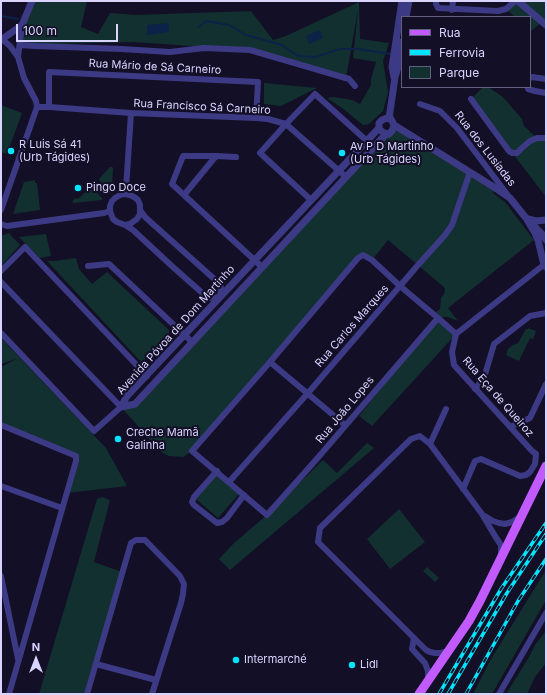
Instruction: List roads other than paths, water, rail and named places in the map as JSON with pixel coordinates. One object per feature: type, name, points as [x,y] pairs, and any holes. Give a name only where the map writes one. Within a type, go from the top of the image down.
[{"type":"main road","points":[[419,694],[469,621],[546,466]]},
{"type":"street","points":[[18,57],[22,25],[32,1]]},
{"type":"street","points":[[398,77],[392,67],[402,1]]},
{"type":"street","points":[[406,16],[409,1]]},
{"type":"street","points":[[436,1],[438,8],[452,10],[498,11],[506,9],[516,1],[546,25]]},
{"type":"street","points":[[452,1],[452,10]]},
{"type":"street","points":[[1,210],[37,107],[36,101],[24,78],[18,57],[10,46],[2,40],[22,25]]},
{"type":"street","points":[[20,45],[170,52],[204,48],[250,50],[349,79],[355,86]]},
{"type":"street","points":[[389,119],[398,77],[401,48]]},
{"type":"street","name":"Rua Mário de Sá Carneiro","points":[[49,107],[49,72],[258,82],[256,118]]},
{"type":"street","points":[[531,78],[546,79]]},
{"type":"street","points":[[528,88],[535,92],[546,93]]},
{"type":"street","points":[[311,200],[260,153],[286,124],[315,94],[367,141]]},
{"type":"street","points":[[471,99],[512,153],[518,153],[522,147],[530,141],[537,138],[546,138]]},
{"type":"street","name":"Rua dos Lusíadas","points":[[420,104],[440,111],[457,128],[526,218],[542,233]]},
{"type":"street","name":"Rua Francisco Sá Carneiro","points":[[37,107],[268,119],[286,124],[346,177]]},
{"type":"street","points":[[125,194],[131,113]]},
{"type":"street","points":[[389,119],[392,120],[394,125],[510,198]]},
{"type":"street","points":[[389,119],[382,120],[379,123],[379,128],[382,132],[389,134],[394,125]]},
{"type":"street","name":"Avenida Póvoa de Dom Martinho","points":[[121,407],[127,396],[379,128]]},
{"type":"street","name":"Avenida Póvoa de Dom Martinho","points":[[121,407],[135,404],[386,134]]},
{"type":"street","points":[[236,157],[183,156],[172,184],[262,267]]},
{"type":"street","points":[[184,195],[216,156]]},
{"type":"street","name":"Rua Carlos Marques","points":[[229,482],[452,226],[470,172]]},
{"type":"street","points":[[125,194],[138,200],[140,210],[140,214],[137,219],[130,224],[120,224],[113,219],[110,206],[115,198],[125,194]]},
{"type":"street","points":[[140,210],[145,217],[221,285],[220,297]]},
{"type":"street","points":[[1,224],[7,226],[110,211]]},
{"type":"street","points":[[217,472],[194,497],[192,502],[217,523],[222,522],[227,518],[244,495],[229,482],[192,451],[358,258],[363,255],[372,260],[456,334],[545,265],[538,240],[542,233],[544,220],[536,221],[526,218]]},
{"type":"street","points":[[125,224],[208,298],[220,297],[227,304]]},
{"type":"street","points":[[1,271],[25,247],[146,376]]},
{"type":"street","points":[[88,266],[109,264],[192,342]]},
{"type":"street","points":[[1,282],[121,407],[94,431],[1,333]]},
{"type":"street","points":[[475,389],[484,378],[494,344],[530,316],[546,313]]},
{"type":"street","name":"Rua João Lopes","points":[[244,495],[266,515],[315,461],[438,318]]},
{"type":"street","name":"Rua Eça de Queiroz","points":[[456,334],[452,352],[454,365],[532,452],[536,454],[535,464],[530,472],[526,475],[520,476],[480,459],[475,461],[463,489]]},
{"type":"street","points":[[270,362],[345,425]]},
{"type":"street","points":[[510,427],[530,418],[546,384]]},
{"type":"street","points":[[430,444],[446,409]]},
{"type":"street","points":[[1,425],[76,456],[76,461],[9,694]]},
{"type":"street","points":[[449,651],[440,653],[426,650],[318,542],[320,528],[411,439],[420,436],[430,444],[482,514],[501,545],[501,558]]},
{"type":"street","points":[[1,486],[62,508]]},
{"type":"street","points":[[482,514],[499,524],[512,522],[521,516]]},
{"type":"street","points":[[87,694],[131,543],[136,540],[145,540],[180,576],[184,584],[181,603],[152,694]]},
{"type":"street","points":[[1,576],[18,660]]},
{"type":"street","points":[[499,694],[546,613]]},
{"type":"street","points":[[414,638],[412,649],[425,663],[428,671],[428,682]]},
{"type":"street","points":[[96,664],[156,680]]},
{"type":"water","points":[[169,23],[169,32],[147,35],[147,25]]},
{"type":"water","points":[[320,30],[323,38],[309,44],[306,36]]},
{"type":"waterway","points":[[1,16],[18,19]]},
{"type":"waterway","points":[[199,27],[206,21],[229,25],[246,35],[282,45],[298,56],[316,57],[340,49],[358,49],[391,54]]},
{"type":"railway","points":[[439,694],[501,589],[546,523]]},
{"type":"railway","points":[[448,694],[507,593],[546,534]]},
{"type":"railway","points":[[466,694],[518,601],[546,559]]},
{"type":"place","name":"R Luis Sá 41 (Urb Tágides)","points":[[11,151]]},
{"type":"place","name":"Av P D Martinho (Urb Tágides)","points":[[342,153]]},
{"type":"place","name":"Pingo Doce","points":[[78,188]]},
{"type":"place","name":"Creche Mamã Galinha","points":[[118,439]]},
{"type":"place","name":"Intermarché","points":[[236,660]]},
{"type":"place","name":"Lidl","points":[[352,665]]}]
